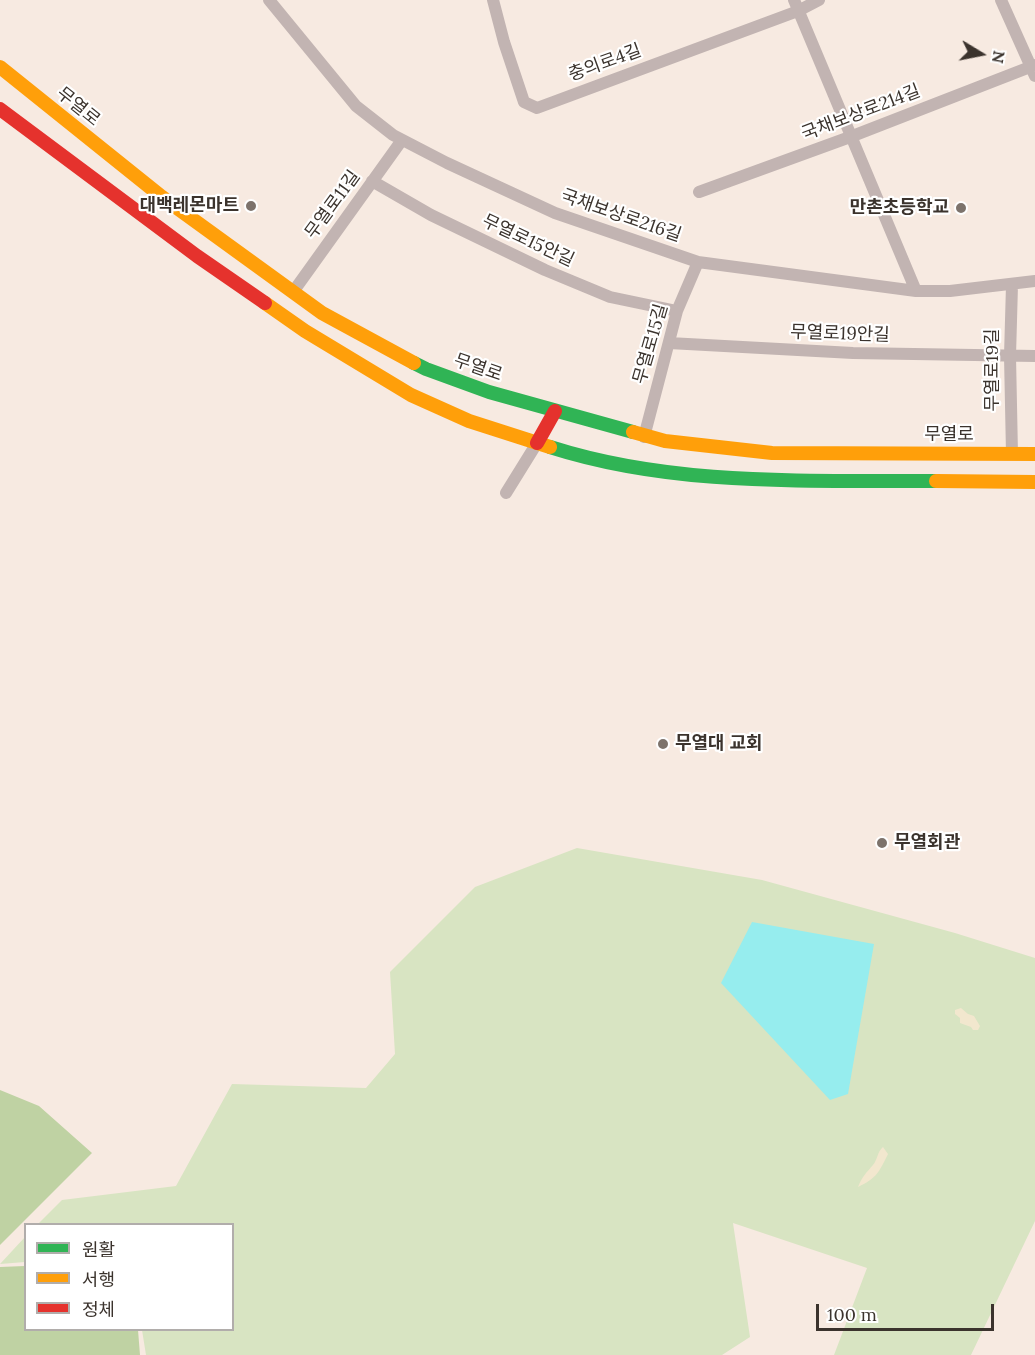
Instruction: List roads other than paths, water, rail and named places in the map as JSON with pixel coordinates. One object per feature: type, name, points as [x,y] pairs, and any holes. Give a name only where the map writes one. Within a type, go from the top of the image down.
[{"type":"main road","name":"무열로","points":[[0,67],[171,204],[322,313],[426,369],[489,392],[665,441],[772,453],[1035,454]]},
{"type":"main road","points":[[0,109],[197,256],[305,331],[411,395],[469,421],[537,443],[638,469],[753,480],[1035,482]]},
{"type":"main road","points":[[128,205],[146,210],[170,223],[178,223],[181,219],[171,204]]},
{"type":"main road","points":[[537,443],[555,411]]},
{"type":"street","name":"국채보상로216길","points":[[269,0],[356,106],[402,140],[555,213],[698,262],[916,291],[950,291],[1035,281]]},
{"type":"street","name":"충의로4길","points":[[493,0],[524,102],[537,108],[796,6],[819,0]]},
{"type":"street","points":[[1001,0],[1034,69]]},
{"type":"street","points":[[796,6],[916,291]]},
{"type":"street","name":"국채보상로214길","points":[[699,192],[1034,69]]},
{"type":"street","name":"무열로11길","points":[[293,292],[402,140]]},
{"type":"street","name":"무열로15안길","points":[[372,181],[431,215],[545,270],[610,297],[677,311]]},
{"type":"street","name":"무열로15길","points":[[644,437],[677,311],[698,262]]},
{"type":"street","name":"무열로19길","points":[[1012,285],[1010,356],[1012,454]]},
{"type":"street","name":"무열로19안길","points":[[669,343],[852,353],[1035,356]]},
{"type":"street","points":[[506,493],[537,443]]},
{"type":"water","points":[[752,922],[874,944],[848,1094],[830,1100],[721,983]]},
{"type":"place","name":"대백레몬마트","points":[[251,206]]},
{"type":"place","name":"만촌초등학교","points":[[961,208]]},
{"type":"place","name":"무열대 교회","points":[[663,744]]},
{"type":"place","name":"무열회관","points":[[882,843]]}]
